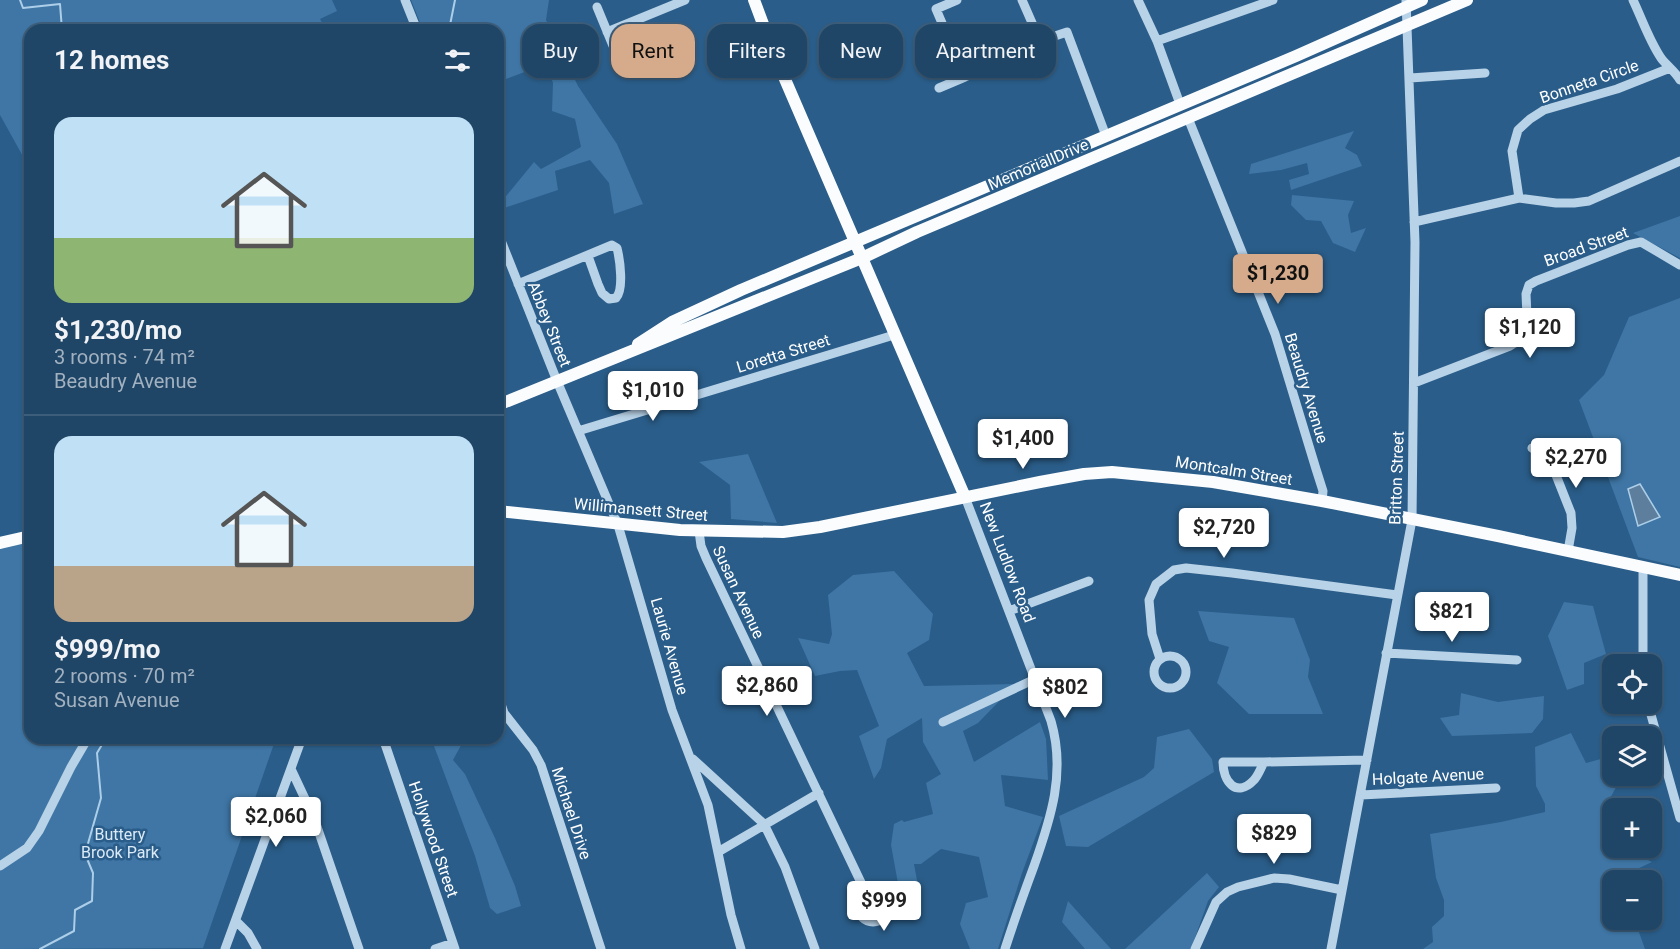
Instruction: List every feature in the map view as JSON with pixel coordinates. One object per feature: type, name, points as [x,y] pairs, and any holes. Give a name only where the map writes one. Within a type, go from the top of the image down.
[{"type":"main road","name":"New Ludlow Road","points":[[754,0],[775,56],[965,496]]},
{"type":"main road","name":"Memorial Drive","points":[[621,356],[651,335],[741,290],[1106,136],[1407,4],[1422,0]]},
{"type":"main road","name":"Memorial Drive","points":[[504,403],[862,258],[917,232],[1467,0]]},
{"type":"main road","name":"Montcalm Street","points":[[781,532],[820,527],[965,496],[1112,471],[1213,482],[1322,501],[1680,575]]},
{"type":"main road","name":"Willimansett Street","points":[[504,512],[618,525],[699,531],[781,532]]},
{"type":"main road","points":[[0,543],[24,537]]},
{"type":"street","points":[[405,0],[415,24]]},
{"type":"street","points":[[607,32],[685,0]]},
{"type":"street","points":[[942,24],[936,9],[957,0]]},
{"type":"street","points":[[1022,0],[1033,24]]},
{"type":"street","points":[[1138,0],[1157,41],[1180,104]]},
{"type":"street","points":[[1157,41],[1273,0]]},
{"type":"street","points":[[1633,0],[1653,45],[1680,80]]},
{"type":"street","name":"Britton Street","points":[[1331,949],[1412,520],[1414,222],[1407,4]]},
{"type":"street","points":[[597,7],[611,42]]},
{"type":"street","points":[[1056,35],[1066,32],[1106,136]]},
{"type":"street","name":"Bonneta Circle","points":[[1519,198],[1512,151],[1518,130],[1530,119],[1544,110],[1670,69]]},
{"type":"street","points":[[1410,78],[1485,73]]},
{"type":"street","points":[[939,87],[962,78]]},
{"type":"street","name":"Beaudry Avenue","points":[[1188,118],[1275,334],[1323,491],[1322,501]]},
{"type":"street","points":[[1414,222],[1519,198],[1556,203],[1589,201],[1680,161]]},
{"type":"street","name":"Broad Street","points":[[1527,316],[1526,294],[1529,285],[1536,280],[1628,245],[1641,242],[1680,265]]},
{"type":"street","points":[[518,284],[612,245],[617,248],[620,292],[616,298],[609,299],[602,293],[588,256]]},
{"type":"street","name":"Abbey Street","points":[[504,248],[618,525]]},
{"type":"street","points":[[1414,383],[1510,346],[1518,341],[1526,328],[1527,316]]},
{"type":"street","points":[[1518,341],[1529,345],[1539,340],[1540,333],[1527,316]]},
{"type":"street","name":"Loretta Street","points":[[578,431],[894,334]]},
{"type":"street","points":[[1532,448],[1550,460],[1571,513],[1572,528],[1568,551]]},
{"type":"street","name":"New Ludlow Road","points":[[965,496],[1035,679],[1055,736],[1058,755],[1058,780],[1045,834],[1005,949]]},
{"type":"street","name":"Laurie Avenue","points":[[618,525],[672,710],[702,786],[741,949]]},
{"type":"street","name":"Susan Avenue","points":[[699,531],[703,552],[867,893]]},
{"type":"street","points":[[1160,659],[1152,634],[1149,600],[1156,584],[1174,570],[1185,568],[1232,573],[1397,595]]},
{"type":"street","points":[[1643,568],[1643,654]]},
{"type":"street","points":[[1009,610],[1089,581]]},
{"type":"street","points":[[1386,653],[1517,660]]},
{"type":"street","points":[[943,722],[1035,679]]},
{"type":"street","name":"Michael Drive","points":[[504,713],[533,750],[541,765],[601,949]]},
{"type":"street","points":[[1651,714],[1680,818]]},
{"type":"street","points":[[0,866],[27,848],[39,831],[84,744]]},
{"type":"street","points":[[225,949],[300,744]]},
{"type":"street","name":"Hollywood Street","points":[[385,744],[454,946]]},
{"type":"street","points":[[689,755],[764,824],[785,867],[815,949]]},
{"type":"street","points":[[1264,762],[1367,759]]},
{"type":"street","points":[[291,769],[314,818],[359,949]]},
{"type":"street","name":"Holgate Avenue","points":[[1361,795],[1496,788]]},
{"type":"street","points":[[718,852],[819,793]]},
{"type":"street","points":[[1195,949],[1216,902],[1227,892],[1238,887],[1274,878],[1342,890]]},
{"type":"street","points":[[236,921],[248,933],[257,949]]},
{"type":"street","points":[[435,949],[454,946]]},
{"type":"green space","points":[[0,0],[332,0],[337,11],[320,19],[323,24],[24,24],[24,158],[0,115]]},
{"type":"green space","points":[[411,0],[549,0],[546,20],[548,24],[522,24],[522,73],[504,80],[504,24],[421,24]]},
{"type":"green space","points":[[551,78],[574,78],[617,144],[643,204],[614,214],[609,183],[590,160],[555,171],[558,190],[504,208],[504,199],[534,162],[541,169],[581,147],[575,119],[552,111]]},
{"type":"green space","points":[[1354,131],[1345,148],[1357,155],[1362,166],[1291,190],[1289,180],[1309,174],[1307,163],[1281,170],[1249,174],[1251,164]]},
{"type":"green space","points":[[1292,195],[1354,201],[1348,215],[1351,233],[1366,228],[1355,252],[1333,243],[1321,221],[1306,220],[1291,205]]},
{"type":"green space","points":[[1680,216],[1680,258],[1633,233]]},
{"type":"green space","points":[[1680,298],[1680,567],[1638,557],[1579,400],[1604,375],[1629,317]]},
{"type":"green space","points":[[748,454],[777,523],[731,519],[730,485],[699,462]]},
{"type":"green space","name":"Buttery Brook Park","points":[[24,539],[24,744],[274,744],[203,948],[0,949],[0,545]]},
{"type":"green space","points":[[894,571],[933,614],[929,640],[907,653],[924,686],[1016,684],[978,723],[963,731],[974,762],[1040,722],[1046,739],[1048,780],[1001,775],[1005,806],[1043,817],[1022,873],[998,949],[970,949],[960,924],[966,903],[988,897],[979,857],[941,849],[921,864],[914,864],[921,902],[901,900],[891,845],[894,824],[902,820],[904,822],[933,814],[926,783],[941,774],[923,742],[922,718],[887,739],[881,768],[874,779],[859,736],[879,726],[857,670],[815,676],[798,638],[829,644],[832,634],[828,595],[853,575]]},
{"type":"green space","points":[[1564,602],[1593,606],[1606,654],[1584,663],[1584,684],[1567,690],[1548,636]]},
{"type":"green space","points":[[1198,611],[1294,618],[1310,660],[1308,677],[1323,714],[1249,714],[1217,683],[1229,647],[1209,641]]},
{"type":"green space","points":[[1461,693],[1498,702],[1544,696],[1543,719],[1532,733],[1452,736],[1440,718],[1459,715]]},
{"type":"green space","points":[[1189,729],[1212,759],[1214,772],[1088,847],[1066,846],[1059,816],[1144,777],[1154,768],[1157,737]]},
{"type":"green space","points":[[1571,733],[1586,763],[1602,759],[1602,786],[1617,786],[1610,798],[1602,798],[1602,858],[1644,858],[1652,862],[1637,870],[1602,870],[1602,930],[1638,930],[1645,949],[1423,949],[1433,942],[1432,927],[1444,916],[1444,900],[1436,878],[1430,834],[1545,812],[1545,804],[1536,786],[1535,747]]},
{"type":"green space","points":[[433,744],[462,744],[453,760],[465,774],[495,838],[521,906],[497,914],[490,908],[475,856]]},
{"type":"green space","points":[[1207,873],[1219,887],[1208,901],[1191,949],[1125,949]]},
{"type":"green space","points":[[1068,901],[1111,949],[1085,949],[1062,922]]},
{"type":"shaded area","points":[[1640,484],[1660,517],[1638,526],[1628,489]]},
{"type":"waterway","points":[[20,0],[23,8],[60,4],[62,24]]},
{"type":"waterway","points":[[450,24],[455,0]]},
{"type":"waterway","points":[[40,949],[74,931],[75,910],[92,901],[93,873],[85,854],[101,798],[97,753],[102,744]]}]
